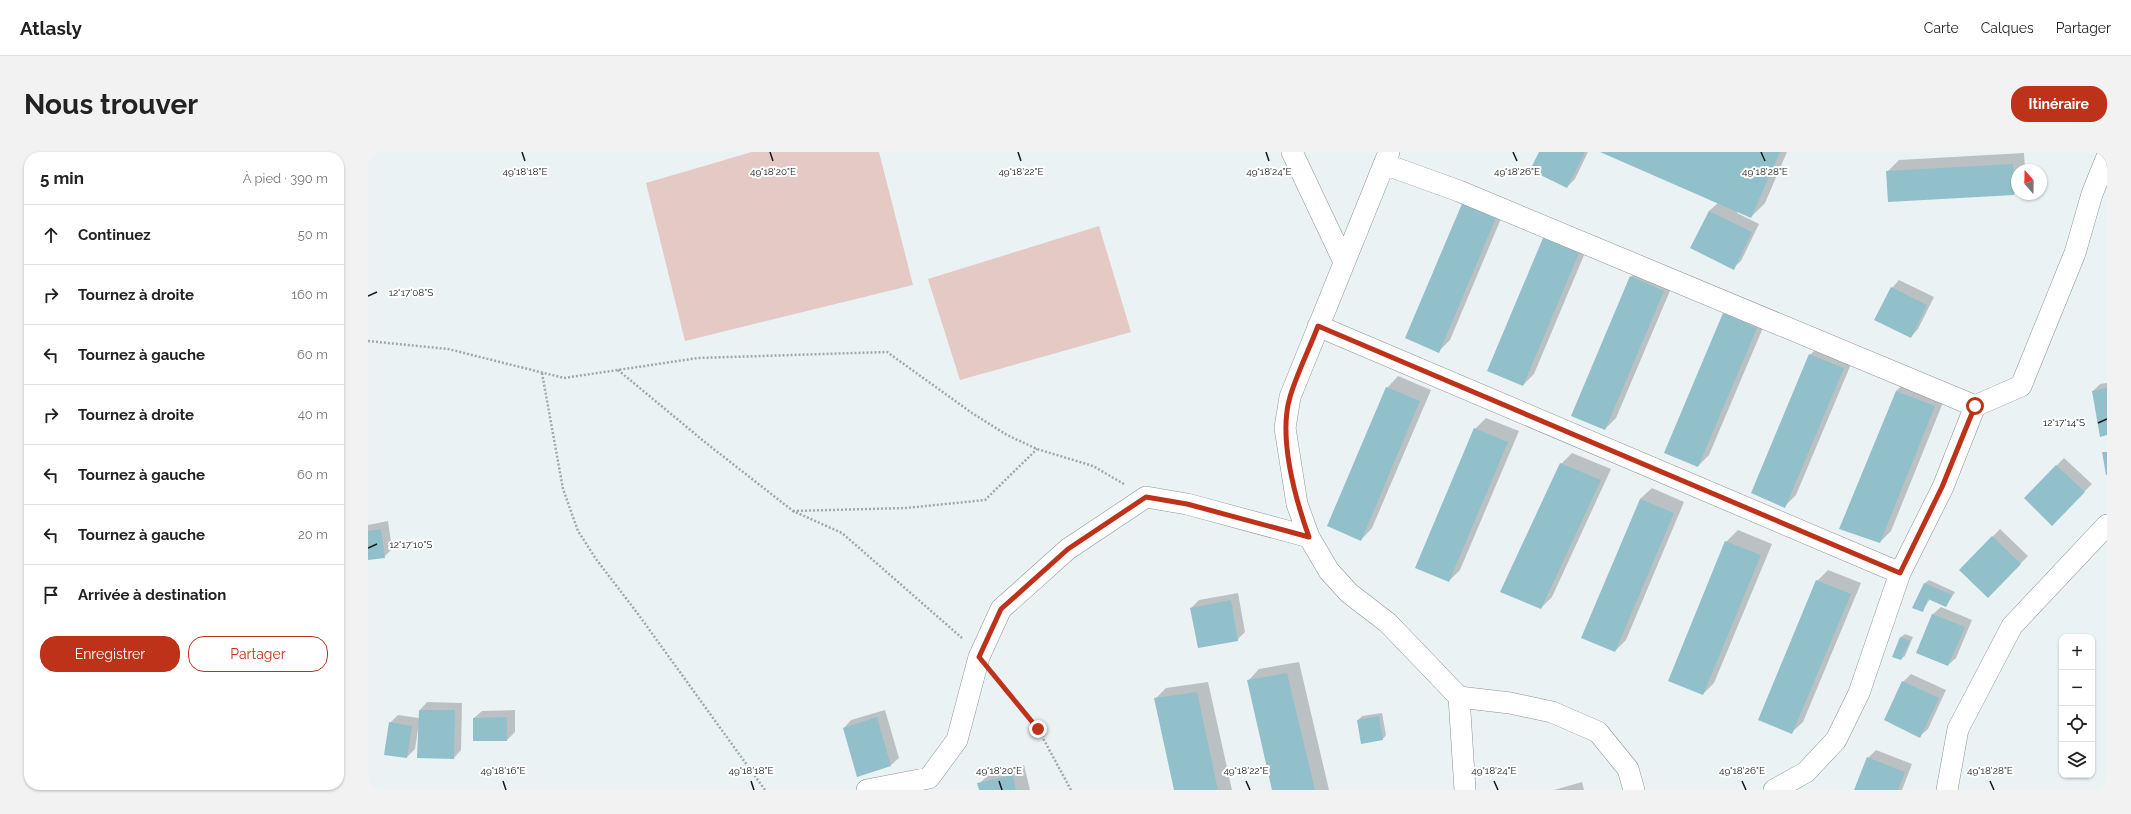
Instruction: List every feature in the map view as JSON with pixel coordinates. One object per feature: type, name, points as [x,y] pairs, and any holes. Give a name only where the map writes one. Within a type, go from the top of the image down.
[{"type":"street","points":[[1292,152],[1344,262]]},
{"type":"street","points":[[1774,790],[1806,772],[1836,740],[1859,693],[1900,573],[1942,487],[1975,406],[2021,386],[2075,253],[2092,194],[2107,157]]},
{"type":"street","points":[[1634,790],[1628,769],[1598,732],[1552,712],[1510,703],[1459,697],[1388,624],[1348,593],[1329,572],[1309,537],[1297,504],[1285,428],[1290,398],[1386,158],[1467,194],[1975,406]]},
{"type":"street","points":[[1318,326],[1900,573]]},
{"type":"street","points":[[867,790],[929,778],[957,740],[979,657],[1001,609],[1068,549],[1146,497],[1187,504],[1309,537]]},
{"type":"street","points":[[1947,790],[1958,729],[2012,626],[2107,525]]},
{"type":"street","points":[[1459,697],[1465,790]]},
{"type":"path","points":[[368,341],[448,349],[564,378],[698,358],[887,352],[972,413],[1007,435],[1037,449],[1093,466],[1146,497]]},
{"type":"path","points":[[618,370],[706,443],[793,511],[842,533],[963,639],[1038,729],[1071,790]]},
{"type":"path","points":[[542,372],[563,489],[578,531],[596,559],[638,614],[764,790]]},
{"type":"path","points":[[793,511],[906,508],[985,500],[1037,449]]},
{"type":"shaded area","points":[[752,152],[879,152],[913,285],[685,341],[646,183]]},
{"type":"shaded area","points":[[1099,226],[1131,332],[960,380],[928,279]]},
{"type":"building","points":[[1539,152],[1585,152],[1567,188],[1530,170]]},
{"type":"building","points":[[1600,152],[1780,152],[1751,218]]},
{"type":"building","points":[[2011,164],[2011,195],[1888,202],[1886,171]]},
{"type":"building","points":[[1464,199],[1498,213],[1439,353],[1405,338]]},
{"type":"building","points":[[1709,211],[1752,232],[1734,270],[1690,248]]},
{"type":"building","points":[[1543,238],[1579,253],[1523,386],[1487,371]]},
{"type":"building","points":[[1630,276],[1664,291],[1605,430],[1571,416]]},
{"type":"building","points":[[1891,287],[1927,305],[1911,338],[1874,320]]},
{"type":"building","points":[[1723,313],[1757,328],[1698,467],[1664,453]]},
{"type":"building","points":[[1809,354],[1844,368],[1785,508],[1751,493]]},
{"type":"building","points":[[1386,387],[1420,401],[1361,541],[1327,526]]},
{"type":"building","points":[[2107,388],[2107,435],[2100,437],[2092,391]]},
{"type":"building","points":[[1896,391],[1935,406],[1880,543],[1839,529]]},
{"type":"building","points":[[1474,428],[1508,442],[1449,582],[1415,568]]},
{"type":"building","points":[[2102,452],[2107,452],[2107,475],[2106,475]]},
{"type":"building","points":[[1560,463],[1601,480],[1541,609],[1500,592]]},
{"type":"building","points":[[2056,465],[2085,492],[2052,526],[2024,498]]},
{"type":"building","points":[[1640,499],[1674,513],[1615,652],[1581,638]]},
{"type":"building","points":[[381,529],[385,558],[368,560],[368,531]]},
{"type":"building","points":[[1992,536],[2021,564],[1988,598],[1959,570]]},
{"type":"building","points":[[1725,541],[1761,555],[1703,695],[1668,681]]},
{"type":"building","points":[[1816,580],[1851,594],[1792,734],[1758,720]]},
{"type":"building","points":[[1924,583],[1952,595],[1946,607],[1928,599],[1923,612],[1912,608]]},
{"type":"building","points":[[1231,600],[1238,641],[1198,648],[1190,608]]},
{"type":"building","points":[[1932,614],[1965,627],[1948,666],[1916,653]]},
{"type":"building","points":[[1900,637],[1910,641],[1901,660],[1892,657]]},
{"type":"building","points":[[1287,673],[1315,790],[1272,790],[1247,680]]},
{"type":"building","points":[[1902,681],[1939,698],[1920,738],[1884,720]]},
{"type":"building","points":[[1197,692],[1218,790],[1174,790],[1154,698]]},
{"type":"building","points":[[419,710],[455,710],[454,759],[417,758]]},
{"type":"building","points":[[1379,716],[1383,740],[1361,744],[1357,720]]},
{"type":"building","points":[[507,717],[507,741],[473,741],[473,718]]},
{"type":"building","points":[[877,717],[891,766],[857,777],[843,728]]},
{"type":"building","points":[[389,722],[412,726],[407,758],[384,755]]},
{"type":"building","points":[[1867,757],[1905,772],[1898,790],[1854,790]]},
{"type":"building","points":[[1013,775],[1016,790],[979,790],[977,783]]},
{"type":"route","points":[[1038,729],[979,657],[1001,609],[1068,549],[1146,497],[1187,504],[1309,537],[1297,504],[1285,428],[1290,398],[1318,326],[1900,573],[1942,487],[1975,406]]}]
